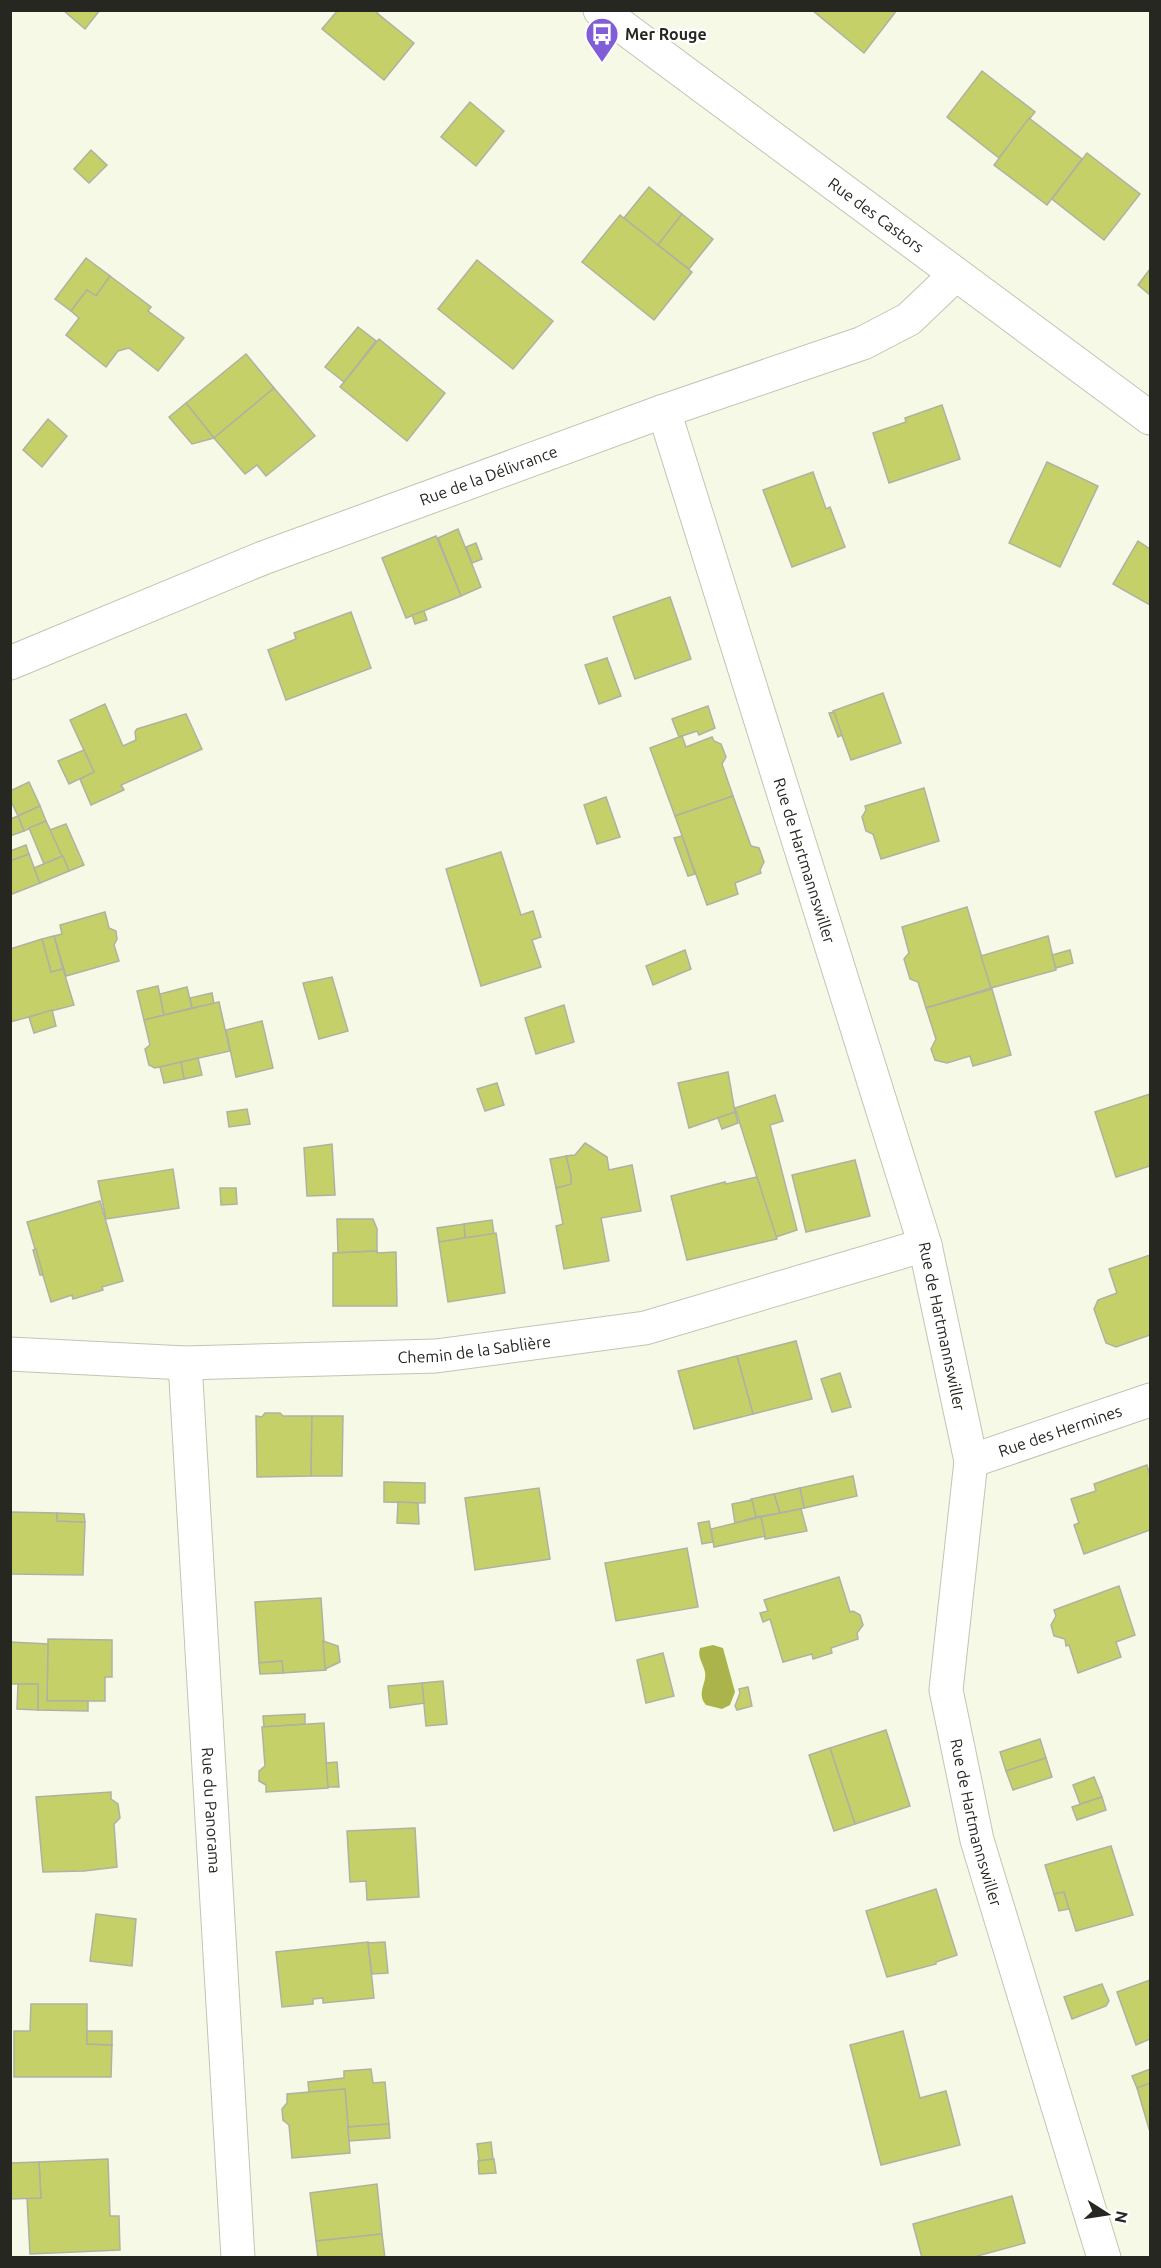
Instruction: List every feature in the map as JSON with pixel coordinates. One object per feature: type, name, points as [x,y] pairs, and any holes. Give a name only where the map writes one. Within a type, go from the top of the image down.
[{"type":"street","name":"Rue des Castors","points":[[600,10],[1150,418]]},
{"type":"street","name":"Rue de la Délivrance","points":[[10,663],[263,558],[664,411],[863,342],[909,319],[955,275]]},
{"type":"street","name":"Rue de Hartmannswiller","points":[[664,411],[925,1245],[971,1461],[946,1690],[977,1840],[1104,2258]]},
{"type":"street","name":"Chemin de la Sablière","points":[[10,1354],[185,1363],[436,1356],[645,1328],[925,1245]]},
{"type":"street","name":"Rue du Panorama","points":[[185,1363],[238,2258]]},
{"type":"street","name":"Rue des Hermines","points":[[971,1461],[1150,1401]]},
{"type":"shaded area","points":[[713,1645],[723,1648],[735,1692],[730,1705],[722,1709],[706,1705],[702,1696],[705,1672],[699,1651],[700,1648]]},
{"type":"building","points":[[63,10],[100,10],[85,29]]},
{"type":"building","points":[[338,10],[379,10],[377,13],[414,43],[384,80],[322,29]]},
{"type":"building","points":[[812,10],[897,10],[864,53]]},
{"type":"building","points":[[982,71],[1035,112],[999,158],[947,117]]},
{"type":"building","points":[[470,102],[504,131],[476,166],[441,137]]},
{"type":"building","points":[[1029,118],[1082,159],[1047,205],[994,165]]},
{"type":"building","points":[[91,150],[107,165],[89,183],[74,169]]},
{"type":"building","points":[[1087,153],[1140,194],[1104,240],[1052,199]]},
{"type":"building","points":[[649,187],[682,214],[658,245],[624,218]]},
{"type":"building","points":[[682,214],[713,239],[689,269],[658,245]]},
{"type":"building","points":[[620,215],[692,272],[654,320],[582,262]]},
{"type":"building","points":[[86,258],[110,276],[96,296],[87,290],[71,311],[55,299]]},
{"type":"building","points":[[477,260],[553,321],[513,369],[438,309]]},
{"type":"building","points":[[1150,269],[1150,295],[1138,285]]},
{"type":"building","points":[[110,276],[151,307],[148,311],[184,338],[158,371],[129,348],[118,351],[106,367],[66,335],[79,318],[71,311],[87,290],[96,296]]},
{"type":"building","points":[[358,327],[376,341],[344,382],[325,367]]},
{"type":"building","points":[[379,339],[445,393],[407,441],[340,387]]},
{"type":"building","points":[[246,354],[274,388],[214,438],[186,403]]},
{"type":"building","points":[[274,388],[315,436],[266,476],[257,465],[245,474],[214,438]]},
{"type":"building","points":[[186,403],[214,438],[192,444],[169,417]]},
{"type":"building","points":[[942,405],[960,459],[889,483],[873,433],[906,422],[905,418]]},
{"type":"building","points":[[48,419],[67,436],[42,467],[23,450]]},
{"type":"building","points":[[1047,462],[1098,486],[1060,567],[1009,543]]},
{"type":"building","points":[[813,472],[826,509],[830,507],[845,547],[792,567],[763,490]]},
{"type":"building","points":[[458,529],[481,587],[461,596],[438,538]]},
{"type":"building","points":[[436,536],[461,596],[406,618],[382,558]]},
{"type":"building","points":[[1138,541],[1150,549],[1150,605],[1113,584]]},
{"type":"building","points":[[476,543],[482,559],[472,563],[466,547]]},
{"type":"building","points":[[670,597],[691,659],[635,679],[613,617]]},
{"type":"building","points":[[424,611],[427,620],[415,624],[412,615]]},
{"type":"building","points":[[351,612],[371,668],[286,700],[268,650],[296,639],[294,633]]},
{"type":"building","points":[[607,658],[621,696],[599,704],[585,665]]},
{"type":"building","points":[[883,693],[901,743],[851,760],[833,711]]},
{"type":"building","points":[[105,704],[123,746],[136,740],[137,729],[186,714],[202,749],[121,785],[124,790],[91,805],[80,779],[94,772],[70,720]]},
{"type":"building","points":[[708,706],[715,728],[699,735],[697,731],[679,737],[672,719]]},
{"type":"building","points":[[834,712],[842,735],[838,737],[829,713]]},
{"type":"building","points":[[682,736],[686,747],[712,737],[714,741],[721,744],[726,757],[722,764],[733,796],[675,816],[650,748]]},
{"type":"building","points":[[84,750],[94,772],[69,784],[58,761]]},
{"type":"building","points":[[29,782],[40,806],[18,816],[10,799],[10,791]]},
{"type":"building","points":[[924,788],[939,841],[881,859],[873,834],[866,831],[862,817],[866,810],[865,806]]},
{"type":"building","points":[[733,796],[751,846],[759,848],[764,862],[761,873],[735,883],[738,894],[707,905],[675,816]]},
{"type":"building","points":[[606,797],[620,837],[597,844],[584,805]]},
{"type":"building","points":[[40,806],[46,821],[24,831],[18,816]]},
{"type":"building","points":[[18,816],[24,831],[10,836],[10,819]]},
{"type":"building","points":[[46,821],[63,856],[44,864],[29,828]]},
{"type":"building","points":[[66,824],[84,865],[69,871],[50,830]]},
{"type":"building","points":[[682,836],[695,874],[688,876],[674,838]]},
{"type":"building","points":[[26,845],[29,854],[10,861],[10,851]]},
{"type":"building","points":[[501,852],[521,915],[533,911],[541,937],[532,940],[541,967],[481,986],[446,869]]},
{"type":"building","points":[[29,854],[40,883],[10,895],[10,861]]},
{"type":"building","points":[[63,856],[69,871],[40,883],[34,868]]},
{"type":"building","points":[[967,907],[991,988],[926,1008],[918,982],[910,979],[904,959],[909,953],[902,927]]},
{"type":"building","points":[[105,912],[109,928],[116,931],[117,939],[114,945],[119,961],[66,976],[54,936],[62,934],[60,925]]},
{"type":"building","points":[[54,936],[63,969],[51,972],[42,939]]},
{"type":"building","points":[[1048,936],[1056,970],[991,988],[981,956]]},
{"type":"building","points":[[42,939],[51,972],[63,969],[74,1005],[10,1022],[10,949]]},
{"type":"building","points":[[685,950],[691,969],[653,985],[646,966]]},
{"type":"building","points":[[1070,950],[1073,963],[1056,968],[1052,955]]},
{"type":"building","points":[[332,977],[348,1031],[319,1039],[303,983]]},
{"type":"building","points":[[158,986],[164,1015],[144,1020],[137,991]]},
{"type":"building","points":[[187,987],[192,1008],[164,1015],[160,994]]},
{"type":"building","points":[[992,989],[1011,1055],[973,1066],[970,1056],[947,1063],[935,1060],[931,1049],[936,1039],[926,1008]]},
{"type":"building","points":[[212,993],[214,1004],[192,1008],[190,998]]},
{"type":"building","points":[[219,1002],[230,1051],[155,1068],[149,1065],[145,1049],[150,1045],[144,1020]]},
{"type":"building","points":[[564,1005],[574,1042],[536,1054],[525,1018]]},
{"type":"building","points":[[52,1010],[56,1026],[34,1033],[29,1017]]},
{"type":"building","points":[[262,1021],[273,1068],[236,1077],[226,1030]]},
{"type":"building","points":[[198,1058],[202,1075],[184,1079],[181,1062]]},
{"type":"building","points":[[181,1062],[184,1079],[164,1083],[160,1067]]},
{"type":"building","points":[[728,1072],[735,1112],[689,1128],[678,1083]]},
{"type":"building","points":[[497,1083],[504,1105],[485,1111],[477,1089]]},
{"type":"building","points":[[1150,1094],[1150,1166],[1116,1177],[1095,1112]]},
{"type":"building","points":[[775,1095],[783,1121],[770,1125],[797,1230],[776,1237],[735,1108]]},
{"type":"building","points":[[247,1109],[250,1124],[229,1127],[227,1112]]},
{"type":"building","points":[[735,1112],[738,1123],[722,1129],[718,1118]]},
{"type":"building","points":[[585,1143],[607,1157],[609,1170],[632,1165],[641,1211],[601,1218],[609,1261],[564,1269],[556,1226],[563,1224],[556,1188],[571,1184],[566,1156],[575,1155]]},
{"type":"building","points":[[332,1144],[335,1195],[307,1196],[304,1148]]},
{"type":"building","points":[[566,1156],[571,1184],[556,1188],[550,1159]]},
{"type":"building","points":[[855,1160],[870,1216],[806,1232],[792,1175]]},
{"type":"building","points":[[173,1169],[179,1208],[106,1219],[98,1181]]},
{"type":"building","points":[[757,1177],[777,1239],[687,1260],[671,1196],[725,1182],[726,1184]]},
{"type":"building","points":[[220,1188],[236,1188],[237,1204],[221,1205]]},
{"type":"building","points":[[100,1201],[123,1281],[73,1299],[72,1295],[51,1302],[27,1222]]},
{"type":"building","points":[[337,1219],[373,1219],[377,1229],[377,1251],[338,1253]]},
{"type":"building","points":[[492,1220],[494,1234],[465,1238],[464,1224]]},
{"type":"building","points":[[464,1224],[465,1238],[439,1242],[437,1228]]},
{"type":"building","points":[[496,1233],[505,1293],[448,1302],[439,1242]]},
{"type":"building","points":[[36,1249],[43,1275],[40,1275],[33,1250]]},
{"type":"building","points":[[377,1251],[377,1253],[396,1252],[397,1306],[333,1306],[333,1253]]},
{"type":"building","points":[[1150,1255],[1150,1335],[1116,1347],[1106,1343],[1094,1309],[1098,1300],[1117,1293],[1109,1269]]},
{"type":"building","points":[[796,1341],[812,1399],[753,1414],[737,1356]]},
{"type":"building","points":[[737,1356],[753,1414],[694,1429],[678,1371]]},
{"type":"building","points":[[840,1373],[851,1407],[832,1412],[821,1379]]},
{"type":"building","points":[[265,1413],[280,1413],[283,1416],[312,1416],[311,1476],[257,1477],[256,1416],[262,1417]]},
{"type":"building","points":[[312,1416],[343,1416],[342,1476],[311,1476]]},
{"type":"building","points":[[1147,1465],[1150,1476],[1150,1530],[1084,1554],[1074,1525],[1079,1523],[1071,1499],[1096,1491],[1094,1484]]},
{"type":"building","points":[[853,1476],[857,1496],[804,1508],[800,1488]]},
{"type":"building","points":[[384,1482],[425,1483],[425,1503],[384,1502]]},
{"type":"building","points":[[539,1488],[550,1559],[475,1570],[465,1498]]},
{"type":"building","points":[[800,1488],[804,1508],[780,1513],[774,1494]]},
{"type":"building","points":[[774,1494],[780,1513],[756,1517],[751,1499]]},
{"type":"building","points":[[752,1500],[756,1517],[735,1523],[732,1504]]},
{"type":"building","points":[[398,1502],[418,1503],[419,1524],[397,1523]]},
{"type":"building","points":[[801,1509],[807,1531],[765,1539],[761,1517]]},
{"type":"building","points":[[10,1512],[57,1513],[57,1521],[85,1522],[83,1575],[10,1574]]},
{"type":"building","points":[[57,1513],[84,1514],[85,1522],[57,1521]]},
{"type":"building","points":[[761,1517],[765,1536],[714,1547],[711,1529]]},
{"type":"building","points":[[709,1521],[713,1542],[702,1544],[698,1523]]},
{"type":"building","points":[[687,1548],[698,1607],[616,1621],[605,1563]]},
{"type":"building","points":[[839,1577],[850,1612],[853,1611],[860,1615],[863,1625],[857,1633],[858,1639],[831,1648],[832,1653],[813,1659],[812,1654],[783,1662],[770,1619],[763,1622],[760,1613],[768,1611],[764,1600]]},
{"type":"building","points":[[1119,1586],[1135,1635],[1116,1642],[1121,1657],[1078,1673],[1069,1645],[1066,1646],[1065,1639],[1054,1636],[1051,1625],[1056,1616],[1054,1610]]},
{"type":"building","points":[[321,1598],[326,1670],[283,1673],[282,1661],[259,1663],[255,1602]]},
{"type":"building","points":[[48,1639],[112,1640],[112,1677],[105,1677],[105,1701],[47,1701]]},
{"type":"building","points":[[323,1641],[338,1646],[340,1662],[325,1669]]},
{"type":"building","points":[[10,1642],[48,1644],[47,1701],[88,1701],[88,1711],[38,1710],[38,1684],[10,1684]]},
{"type":"building","points":[[663,1653],[674,1696],[646,1703],[637,1660]]},
{"type":"building","points":[[282,1661],[283,1673],[260,1674],[259,1663]]},
{"type":"building","points":[[443,1681],[447,1724],[426,1726],[422,1683]]},
{"type":"building","points":[[422,1683],[424,1703],[390,1708],[388,1686]]},
{"type":"building","points":[[18,1684],[38,1684],[38,1710],[17,1709]]},
{"type":"building","points":[[748,1687],[752,1706],[737,1710],[735,1706],[740,1693],[739,1689]]},
{"type":"building","points":[[305,1714],[305,1724],[264,1727],[263,1716]]},
{"type":"building","points":[[324,1723],[328,1788],[266,1792],[266,1785],[259,1781],[259,1771],[265,1766],[262,1727]]},
{"type":"building","points":[[886,1730],[910,1806],[855,1824],[830,1748]]},
{"type":"building","points":[[1040,1739],[1046,1758],[1006,1771],[1000,1752]]},
{"type":"building","points":[[830,1748],[855,1824],[834,1831],[809,1755]]},
{"type":"building","points":[[1046,1758],[1052,1777],[1013,1790],[1006,1771]]},
{"type":"building","points":[[337,1762],[339,1787],[328,1787],[326,1763]]},
{"type":"building","points":[[1094,1777],[1102,1797],[1080,1804],[1073,1785]]},
{"type":"building","points":[[111,1792],[111,1799],[118,1804],[120,1818],[114,1824],[117,1867],[43,1872],[36,1797]]},
{"type":"building","points":[[1102,1797],[1106,1810],[1077,1820],[1072,1807]]},
{"type":"building","points":[[415,1828],[419,1897],[367,1900],[366,1881],[350,1882],[347,1831]]},
{"type":"building","points":[[1111,1846],[1133,1915],[1076,1931],[1064,1892],[1054,1894],[1045,1865]]},
{"type":"building","points":[[936,1889],[957,1955],[936,1962],[936,1964],[887,1977],[866,1911]]},
{"type":"building","points":[[1064,1892],[1069,1909],[1059,1911],[1054,1894]]},
{"type":"building","points":[[96,1914],[136,1919],[132,1966],[90,1961]]},
{"type":"building","points":[[368,1942],[374,1998],[323,2003],[323,1998],[313,1999],[313,2004],[282,2007],[276,1952]]},
{"type":"building","points":[[385,1942],[388,1973],[372,1974],[368,1943]]},
{"type":"building","points":[[1150,1980],[1150,2039],[1136,2045],[1117,1992]]},
{"type":"building","points":[[1102,1984],[1109,2001],[1106,2006],[1072,2019],[1064,1997]]},
{"type":"building","points":[[31,2004],[87,2004],[87,2044],[112,2045],[111,2077],[14,2077],[14,2031],[30,2031]]},
{"type":"building","points":[[87,2031],[112,2031],[112,2045],[87,2044]]},
{"type":"building","points":[[903,2031],[920,2098],[946,2091],[960,2145],[881,2165],[850,2045]]},
{"type":"building","points":[[371,2069],[373,2083],[385,2082],[389,2124],[348,2127],[345,2089],[309,2092],[308,2082],[344,2078],[344,2071]]},
{"type":"building","points":[[1150,2069],[1150,2083],[1137,2088],[1132,2076]]},
{"type":"building","points":[[1150,2083],[1150,2132],[1137,2088]]},
{"type":"building","points":[[345,2089],[350,2153],[292,2158],[289,2125],[283,2120],[282,2109],[287,2103],[287,2094]]},
{"type":"building","points":[[389,2124],[390,2138],[349,2141],[348,2127]]},
{"type":"building","points":[[491,2142],[493,2159],[479,2161],[477,2144]]},
{"type":"building","points":[[108,2159],[110,2216],[119,2216],[120,2250],[30,2254],[27,2198],[41,2198],[39,2162]]},
{"type":"building","points":[[494,2159],[496,2173],[479,2174],[478,2161]]},
{"type":"building","points":[[39,2162],[41,2198],[10,2199],[10,2163]]},
{"type":"building","points":[[377,2184],[382,2234],[316,2241],[310,2193]]},
{"type":"building","points":[[1012,2196],[1025,2243],[970,2258],[922,2258],[913,2224]]},
{"type":"building","points":[[382,2234],[385,2258],[318,2258],[316,2241]]},
{"type":"place","name":"Mer Rouge","points":[[602,63]]}]
